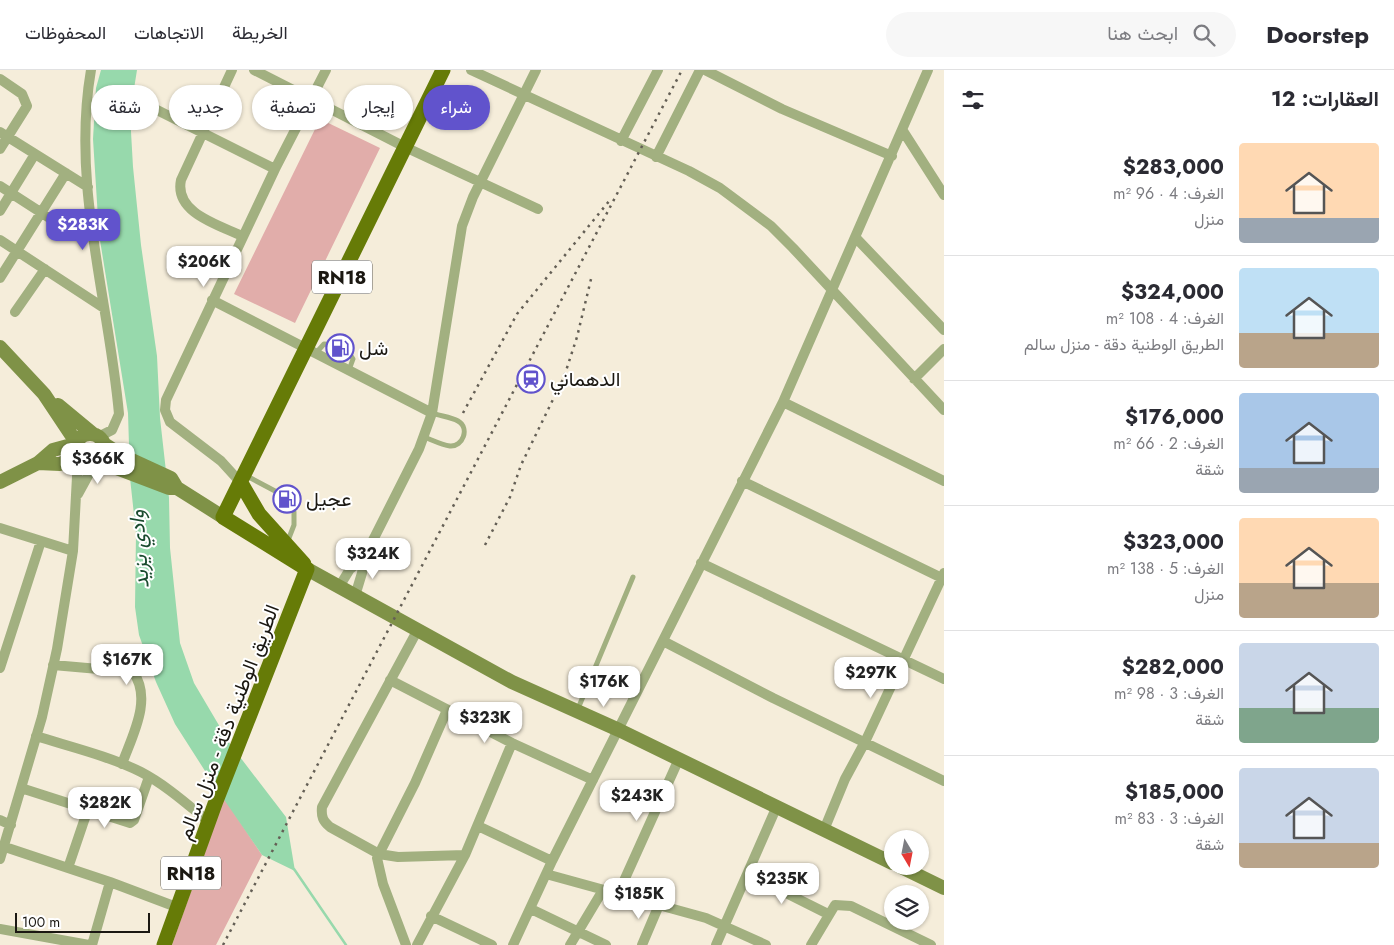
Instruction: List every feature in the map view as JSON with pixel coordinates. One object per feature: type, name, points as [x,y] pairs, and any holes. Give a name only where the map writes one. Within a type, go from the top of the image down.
[{"type":"main road","name":"RN18","points":[[223,517],[310,351],[443,70]]},
{"type":"main road","points":[[0,347],[20,365],[44,394],[87,464],[97,462],[129,465]]},
{"type":"main road","points":[[44,394],[129,465],[172,484],[223,517],[285,549]]},
{"type":"main road","points":[[77,450],[84,435],[98,438]]},
{"type":"main road","points":[[97,462],[104,453],[98,438]]},
{"type":"main road","points":[[0,482],[38,463],[53,450],[77,450]]},
{"type":"main road","points":[[243,479],[259,514],[285,549],[307,569],[512,682],[619,730],[884,859]]},
{"type":"main road","name":"الطريق الوطنية دقة - منزل سالم","points":[[164,945],[179,908],[216,801],[307,569]]},
{"type":"main road","points":[[917,875],[944,888]]},
{"type":"street","points":[[91,70],[84,113],[88,187],[119,414],[112,430],[98,438]]},
{"type":"street","points":[[232,70],[201,133],[181,180],[181,198],[196,213],[242,236]]},
{"type":"street","points":[[254,70],[283,85]]},
{"type":"street","points":[[318,85],[326,70]]},
{"type":"street","points":[[471,70],[689,171],[736,198],[771,226],[944,410]]},
{"type":"street","points":[[355,596],[362,574],[364,558],[424,437],[432,413],[462,226],[481,182],[536,70]]},
{"type":"street","points":[[621,140],[658,70]]},
{"type":"street","points":[[656,157],[700,70]]},
{"type":"street","points":[[705,70],[782,109],[892,156]]},
{"type":"street","points":[[513,945],[552,861],[783,402],[903,131],[928,70]]},
{"type":"street","points":[[0,79],[22,94],[26,102],[26,111],[4,134],[0,149]]},
{"type":"street","points":[[159,111],[275,169]]},
{"type":"street","points":[[334,111],[538,210]]},
{"type":"street","points":[[243,479],[170,422],[165,410],[170,391],[212,300],[295,130]]},
{"type":"street","points":[[903,131],[944,194]]},
{"type":"street","points":[[4,134],[88,187]]},
{"type":"street","points":[[0,210],[35,154]]},
{"type":"street","points":[[0,278],[66,173]]},
{"type":"street","points":[[0,186],[62,226],[93,233]]},
{"type":"street","points":[[856,238],[944,330]]},
{"type":"street","points":[[0,240],[104,308]]},
{"type":"street","points":[[15,312],[45,269]]},
{"type":"street","points":[[212,300],[432,413]]},
{"type":"street","points":[[914,380],[944,349]]},
{"type":"street","points":[[783,402],[944,481]]},
{"type":"street","points":[[0,859],[36,736],[53,665],[73,551],[78,494],[77,450]]},
{"type":"street","points":[[78,494],[97,462]]},
{"type":"street","points":[[742,481],[943,577],[865,742],[845,779],[824,830]]},
{"type":"street","points":[[0,528],[73,551]]},
{"type":"street","points":[[0,668],[41,541]]},
{"type":"street","points":[[339,587],[350,569],[364,558]]},
{"type":"street","points":[[701,563],[944,679]]},
{"type":"street","points":[[417,631],[322,807],[321,815],[324,822],[330,828],[379,854],[398,857],[465,855]]},
{"type":"street","points":[[663,641],[773,698],[944,781]]},
{"type":"street","points":[[53,665],[134,672],[139,679],[141,692],[140,711],[122,764]]},
{"type":"street","points":[[390,680],[512,743],[593,780]]},
{"type":"street","points":[[406,945],[379,868],[379,854],[415,783],[447,710]]},
{"type":"street","points":[[36,736],[122,764],[149,777],[209,822]]},
{"type":"street","points":[[417,945],[465,855],[512,743]]},
{"type":"street","points":[[618,894],[678,760]]},
{"type":"street","points":[[21,788],[88,808],[130,824],[134,820],[149,777]]},
{"type":"street","points":[[716,945],[726,926],[777,806]]},
{"type":"street","points":[[68,868],[88,808]]},
{"type":"street","points":[[0,820],[11,825]]},
{"type":"street","points":[[478,826],[552,861]]},
{"type":"street","points":[[5,847],[110,882],[179,908]]},
{"type":"street","points":[[546,874],[706,918],[766,945]]},
{"type":"street","points":[[748,874],[828,914]]},
{"type":"street","points":[[0,930],[90,945],[110,882]]},
{"type":"street","points":[[570,945],[576,932],[603,890]]},
{"type":"street","points":[[642,945],[659,905]]},
{"type":"street","points":[[811,945],[835,905],[851,906],[932,945]]},
{"type":"street","points":[[531,909],[606,945]]},
{"type":"street","points":[[431,916],[492,945]]},
{"type":"lane","points":[[310,351],[324,344],[336,345]]},
{"type":"lane","points":[[348,351],[353,359],[349,370]]},
{"type":"lane","points":[[424,437],[450,446],[455,446],[463,439],[464,429],[457,421],[432,413]]},
{"type":"lane","points":[[243,479],[275,491]]},
{"type":"lane","points":[[285,549],[294,524],[294,512]]},
{"type":"lane","points":[[577,712],[633,577]]},
{"type":"shaded area","points":[[334,126],[380,148],[295,323],[234,294],[315,130],[334,130]]},
{"type":"shaded area","points":[[224,798],[262,855],[216,945],[172,945]]},
{"type":"water","name":"وادي يزيد","points":[[101,70],[137,70],[135,85],[97,85]]},
{"type":"water","name":"وادي يزيد","points":[[94,130],[131,130],[141,245],[157,356],[160,418],[169,498],[170,548],[180,643],[194,683],[230,744],[286,817],[295,871],[262,855],[214,785],[175,724],[156,682],[139,635],[135,607],[136,533],[130,478],[128,413],[99,234]]},
{"type":"waterway","name":"وادي يزيد","points":[[294,869],[346,945]]},
{"type":"railway","points":[[223,945],[682,70]]},
{"type":"railway","points":[[463,413],[517,314],[610,200]]},
{"type":"railway","points":[[485,545],[510,497],[521,465],[564,377],[577,337],[592,275]]},
{"type":"place","name":"شل","points":[[340,348]]},
{"type":"place","name":"الدهماني","points":[[531,379]]},
{"type":"place","name":"عجيل","points":[[287,499]]}]
